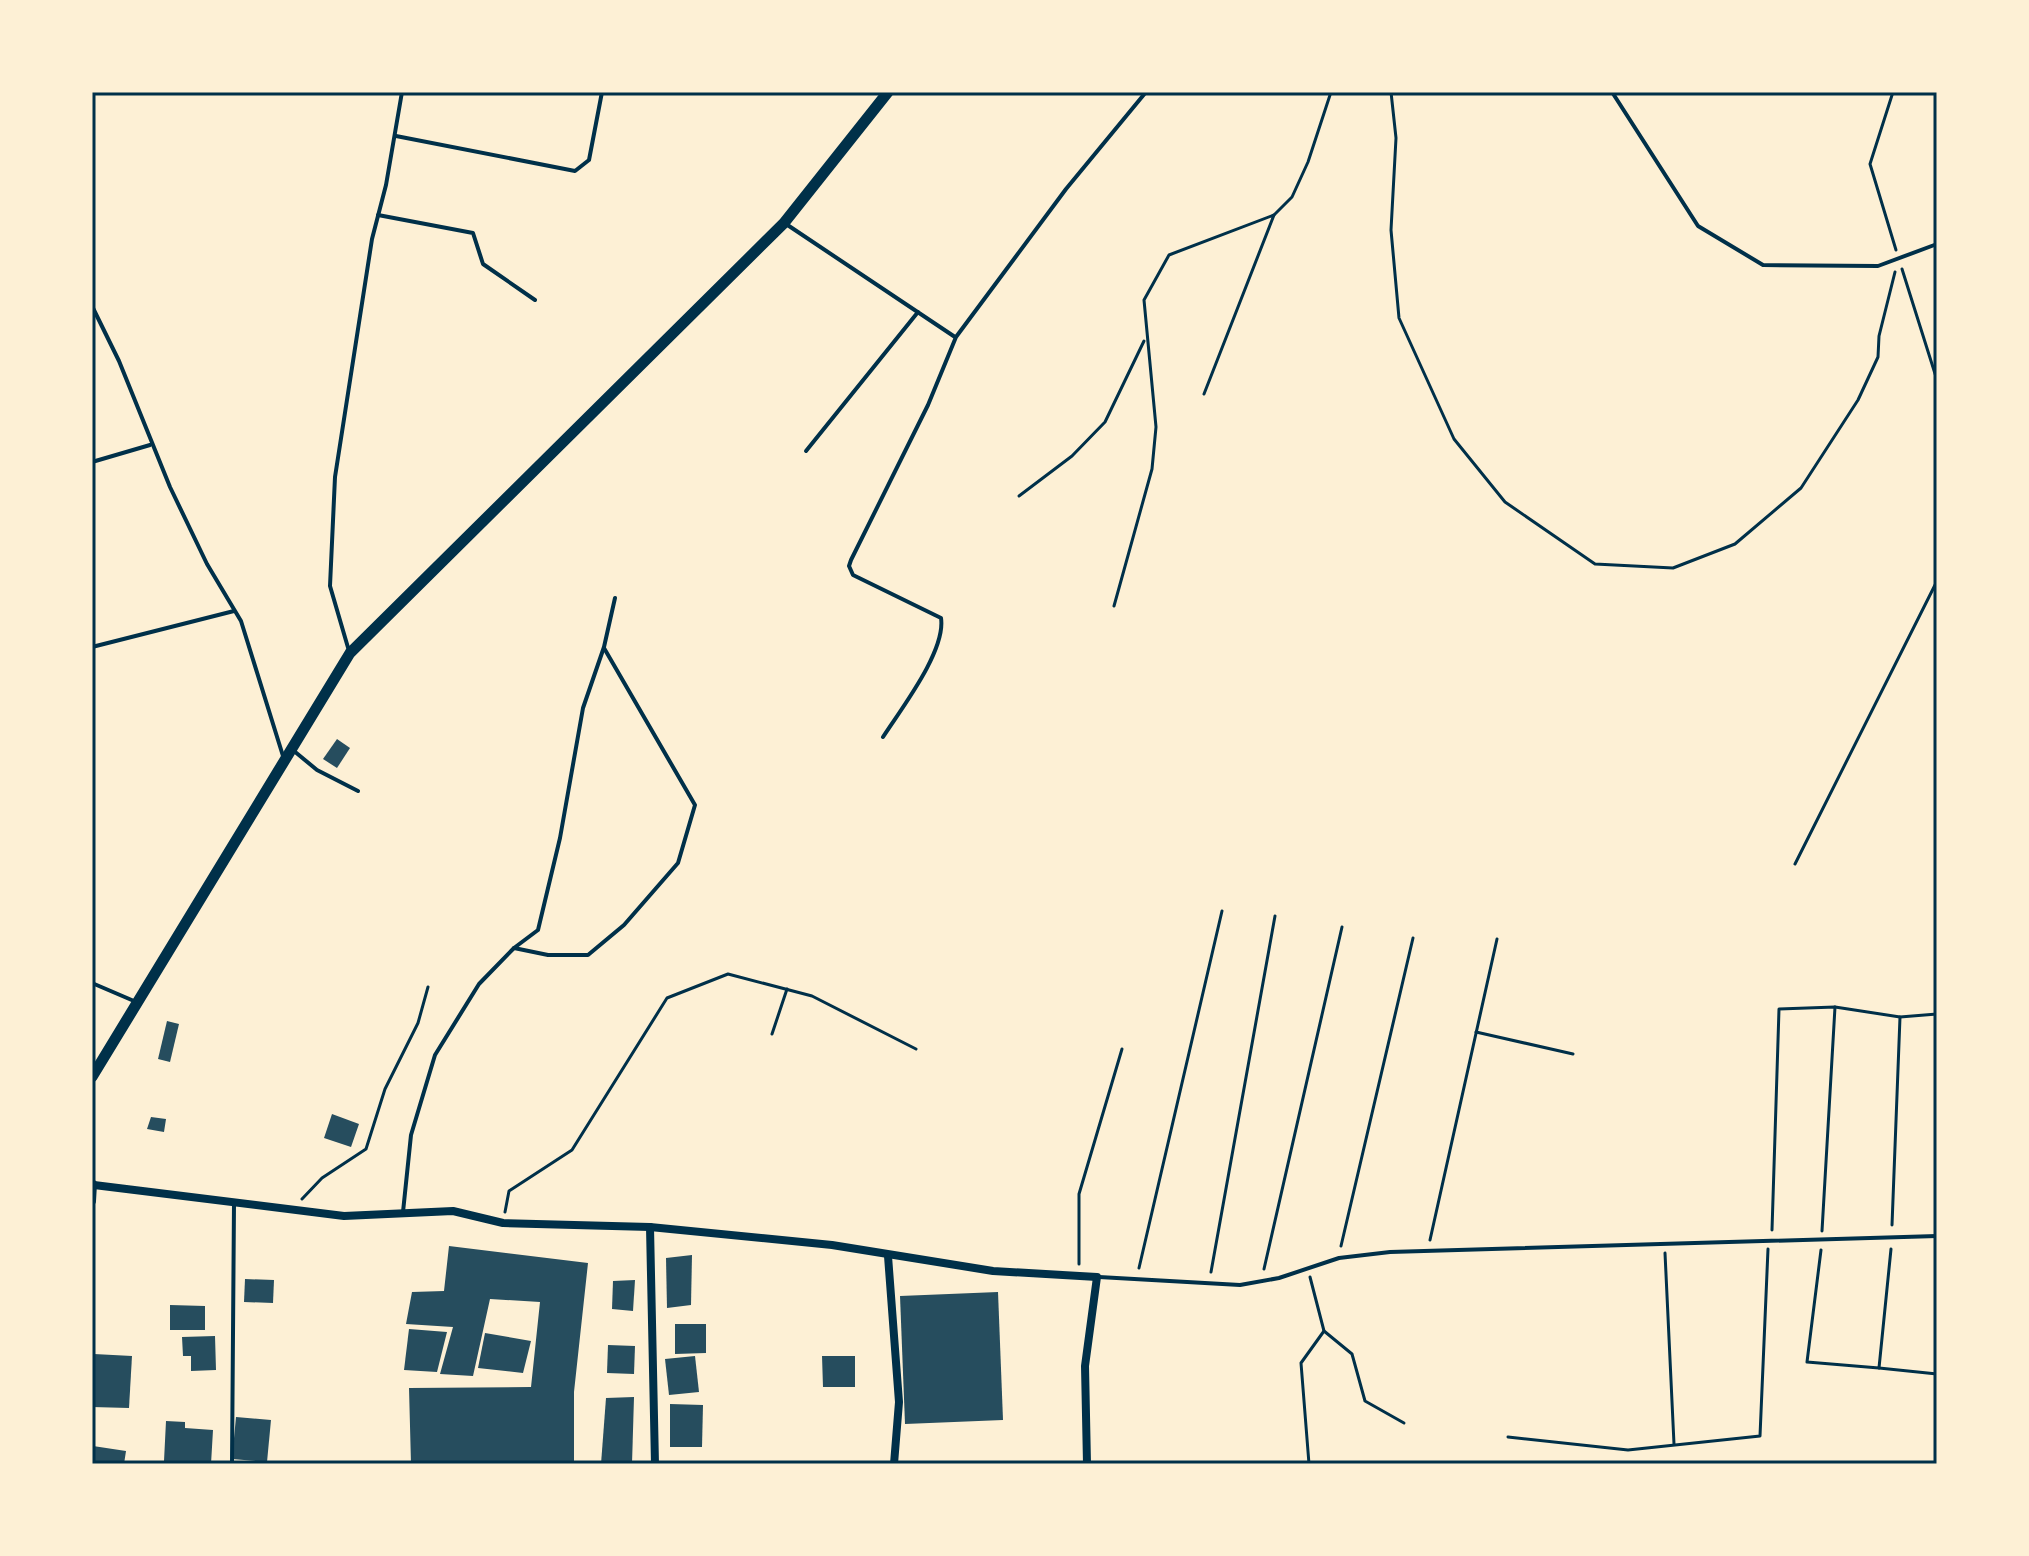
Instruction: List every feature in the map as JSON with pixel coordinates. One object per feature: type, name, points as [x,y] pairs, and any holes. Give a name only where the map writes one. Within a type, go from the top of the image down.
[{"type":"street","points":[[92,1077],[350,653],[784,223],[888,92]]},
{"type":"street","points":[[92,1201],[93,1184],[344,1216],[453,1211],[503,1223],[650,1227],[832,1245],[993,1271],[1097,1277],[1085,1366],[1087,1464]]},
{"type":"street","points":[[650,1227],[655,1464]]},
{"type":"street","points":[[888,1256],[899,1402],[894,1464]]},
{"type":"lane","points":[[350,653],[330,586],[335,477],[378,215],[402,92]]},
{"type":"lane","points":[[395,136],[575,171],[589,160],[602,92]]},
{"type":"lane","points":[[883,737],[918,682],[943,631],[941,618],[853,575],[849,566],[928,405],[956,337],[1066,189],[1146,92]]},
{"type":"lane","points":[[1612,92],[1698,226],[1763,265],[1878,266],[1937,244]]},
{"type":"lane","points":[[378,215],[473,233],[483,264],[535,300]]},
{"type":"lane","points":[[784,223],[956,337]]},
{"type":"lane","points":[[92,306],[119,361],[150,445],[249,645],[285,762]]},
{"type":"lane","points":[[806,451],[918,312]]},
{"type":"lane","points":[[92,462],[150,445]]},
{"type":"lane","points":[[403,1212],[411,1135],[435,1055],[479,984],[514,948],[538,930],[560,838],[583,708],[604,647],[615,598]]},
{"type":"lane","points":[[92,647],[234,611]]},
{"type":"lane","points":[[514,948],[548,955],[588,955],[624,925],[678,863],[695,805],[604,647]]},
{"type":"lane","points":[[292,750],[317,770],[358,791]]},
{"type":"lane","points":[[92,983],[139,1003]]},
{"type":"lane","points":[[232,1464],[234,1203]]},
{"type":"lane","points":[[1097,1277],[1240,1285],[1308,1269],[1339,1258],[1427,1251],[1937,1236]]},
{"type":"path","points":[[1204,394],[1274,215],[1292,197],[1308,162],[1331,92]]},
{"type":"path","points":[[1391,92],[1396,138],[1391,230],[1399,318],[1454,439],[1462,450],[1505,502],[1595,564],[1673,568],[1735,544],[1801,488],[1858,400],[1878,357],[1879,336],[1899,258]]},
{"type":"path","points":[[1893,92],[1870,164],[1883,218],[1899,258],[1937,380]]},
{"type":"path","points":[[1114,606],[1152,469],[1156,427],[1144,300],[1169,255],[1274,215]]},
{"type":"path","points":[[1019,496],[1072,456],[1105,422],[1146,337]]},
{"type":"path","points":[[1795,864],[1937,581]]},
{"type":"path","points":[[1136,1279],[1222,911]]},
{"type":"path","points":[[1209,1283],[1275,916]]},
{"type":"path","points":[[1261,1281],[1342,927]]},
{"type":"path","points":[[1339,1258],[1413,938]]},
{"type":"path","points":[[1427,1251],[1497,939]]},
{"type":"path","points":[[503,1223],[509,1191],[572,1150],[667,998],[728,974],[812,996],[916,1049]]},
{"type":"path","points":[[294,1208],[322,1178],[366,1149],[385,1089],[418,1023],[428,987]]},
{"type":"path","points":[[772,1034],[787,989]]},
{"type":"path","points":[[1835,1007],[1822,1240],[1807,1362],[1937,1374]]},
{"type":"path","points":[[1508,1437],[1628,1450],[1760,1436],[1779,1009],[1835,1007],[1900,1017],[1937,1014]]},
{"type":"path","points":[[1879,1368],[1892,1237],[1900,1017]]},
{"type":"path","points":[[1476,1032],[1573,1054]]},
{"type":"path","points":[[1079,1276],[1079,1194],[1122,1049]]},
{"type":"path","points":[[1665,1246],[1674,1444]]},
{"type":"path","points":[[1308,1269],[1324,1331],[1352,1354],[1365,1401],[1404,1423]]},
{"type":"path","points":[[1309,1464],[1305,1454],[1301,1363],[1324,1331]]},
{"type":"building","points":[[337,739],[350,748],[337,768],[323,759]]},
{"type":"building","points":[[167,1021],[179,1024],[170,1062],[158,1059]]},
{"type":"building","points":[[332,1114],[359,1124],[351,1147],[324,1138]]},
{"type":"building","points":[[151,1117],[166,1119],[164,1132],[147,1129]]},
{"type":"building","points":[[449,1246],[588,1263],[574,1392],[574,1464],[411,1464],[409,1388],[531,1387],[540,1302],[490,1299],[473,1376],[440,1374],[453,1327],[406,1324],[412,1292],[444,1291]]},
{"type":"building","points":[[692,1255],[691,1305],[667,1308],[666,1258]]},
{"type":"building","points":[[245,1279],[274,1280],[273,1303],[244,1302]]},
{"type":"building","points":[[635,1280],[633,1311],[612,1309],[613,1281]]},
{"type":"building","points":[[998,1292],[1003,1420],[905,1424],[900,1296]]},
{"type":"building","points":[[170,1305],[205,1306],[205,1330],[170,1330]]},
{"type":"building","points":[[675,1324],[706,1324],[706,1353],[675,1354]]},
{"type":"building","points":[[409,1329],[447,1332],[437,1372],[404,1370]]},
{"type":"building","points":[[485,1333],[531,1341],[523,1373],[478,1368]]},
{"type":"building","points":[[215,1336],[216,1370],[191,1371],[191,1356],[183,1356],[182,1337]]},
{"type":"building","points":[[608,1345],[635,1346],[634,1374],[607,1373]]},
{"type":"building","points":[[94,1354],[132,1356],[129,1408],[92,1407]]},
{"type":"building","points":[[695,1356],[699,1392],[669,1395],[665,1359]]},
{"type":"building","points":[[822,1356],[855,1356],[855,1387],[823,1387]]},
{"type":"building","points":[[634,1397],[632,1464],[601,1464],[606,1398]]},
{"type":"building","points":[[670,1404],[703,1405],[702,1447],[670,1447]]},
{"type":"building","points":[[236,1417],[271,1420],[267,1462],[232,1459]]},
{"type":"building","points":[[166,1421],[185,1422],[185,1428],[213,1430],[211,1464],[164,1461]]},
{"type":"building","points":[[93,1446],[126,1451],[124,1464],[92,1464]]}]
